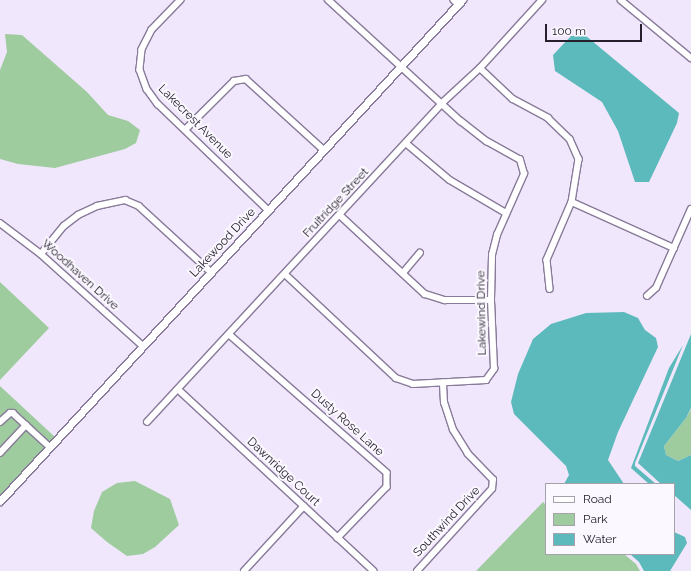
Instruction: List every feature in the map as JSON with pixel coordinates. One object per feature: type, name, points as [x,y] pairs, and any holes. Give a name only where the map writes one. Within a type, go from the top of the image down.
[{"type":"street","name":"Lakecrest Avenue","points":[[181,0],[152,30],[142,50],[140,70],[146,89],[158,104],[268,210]]},
{"type":"street","points":[[328,0],[400,67]]},
{"type":"street","name":"Fruitridge Street","points":[[147,422],[441,104],[480,68],[542,0]]},
{"type":"street","points":[[621,0],[691,58]]},
{"type":"street","name":"Lakewood Drive","points":[[0,501],[324,150],[458,1]]},
{"type":"street","name":"Lakewind Drive","points":[[285,274],[396,378],[413,384],[486,380],[494,369],[491,300],[492,255],[497,234],[524,174],[520,160],[488,142],[441,104],[400,67]]},
{"type":"street","points":[[480,68],[513,99],[548,118],[570,139],[579,159],[572,202],[547,260],[550,289]]},
{"type":"street","points":[[185,130],[234,81],[246,79],[324,150]]},
{"type":"street","points":[[406,143],[450,180],[506,213]]},
{"type":"street","points":[[41,254],[64,226],[78,215],[97,206],[125,200],[139,206],[211,272]]},
{"type":"street","points":[[572,202],[674,248]]},
{"type":"street","points":[[647,296],[656,288],[691,209]]},
{"type":"street","points":[[340,215],[425,294],[445,300],[491,300]]},
{"type":"street","name":"Woodhaven Drive","points":[[0,223],[41,254],[143,346]]},
{"type":"street","points":[[403,273],[420,253]]},
{"type":"street","name":"Dusty Rose Lane","points":[[229,334],[387,473],[387,487],[338,538]]},
{"type":"street","name":"Southwind Drive","points":[[417,571],[492,489],[493,480],[468,454],[454,430],[444,403],[443,383]]},
{"type":"street","name":"Dawnridge Court","points":[[178,389],[374,571]]},
{"type":"street","points":[[0,422],[13,412],[50,446]]},
{"type":"street","points":[[0,453],[26,425]]},
{"type":"street","points":[[244,571],[304,506]]},
{"type":"green space","points":[[5,34],[22,35],[87,92],[108,115],[128,121],[140,130],[136,143],[125,149],[55,168],[18,164],[0,159],[0,70],[7,52]]},
{"type":"green space","points":[[0,282],[49,328],[0,380]]},
{"type":"green space","points":[[0,386],[55,437],[0,497]]},
{"type":"green space","points":[[691,409],[691,455],[678,461],[666,455],[664,446],[686,418]]},
{"type":"green space","points":[[135,481],[170,499],[179,525],[155,547],[143,554],[127,556],[107,542],[91,528],[94,511],[102,492],[117,483]]},
{"type":"green space","points":[[543,502],[545,504],[545,555],[625,555],[636,564],[640,571],[476,571]]},
{"type":"water","points":[[571,36],[586,36],[679,113],[677,123],[649,182],[635,182],[618,131],[602,102],[555,71],[553,55]]},
{"type":"water","points":[[624,312],[638,318],[645,330],[656,338],[658,347],[618,432],[608,460],[623,483],[565,483],[569,475],[566,466],[514,414],[511,402],[518,374],[533,339],[551,324],[586,313]]},
{"type":"water","points":[[691,334],[691,408],[686,418],[664,446],[666,455],[678,461],[691,455],[691,510],[675,496],[675,483],[660,483],[638,463]]},
{"type":"water","points":[[683,345],[635,463],[635,466],[655,483],[648,483],[631,468],[669,368]]},
{"type":"water","points":[[675,532],[685,537],[687,543],[670,571],[644,571],[639,562],[631,555],[675,555]]}]
